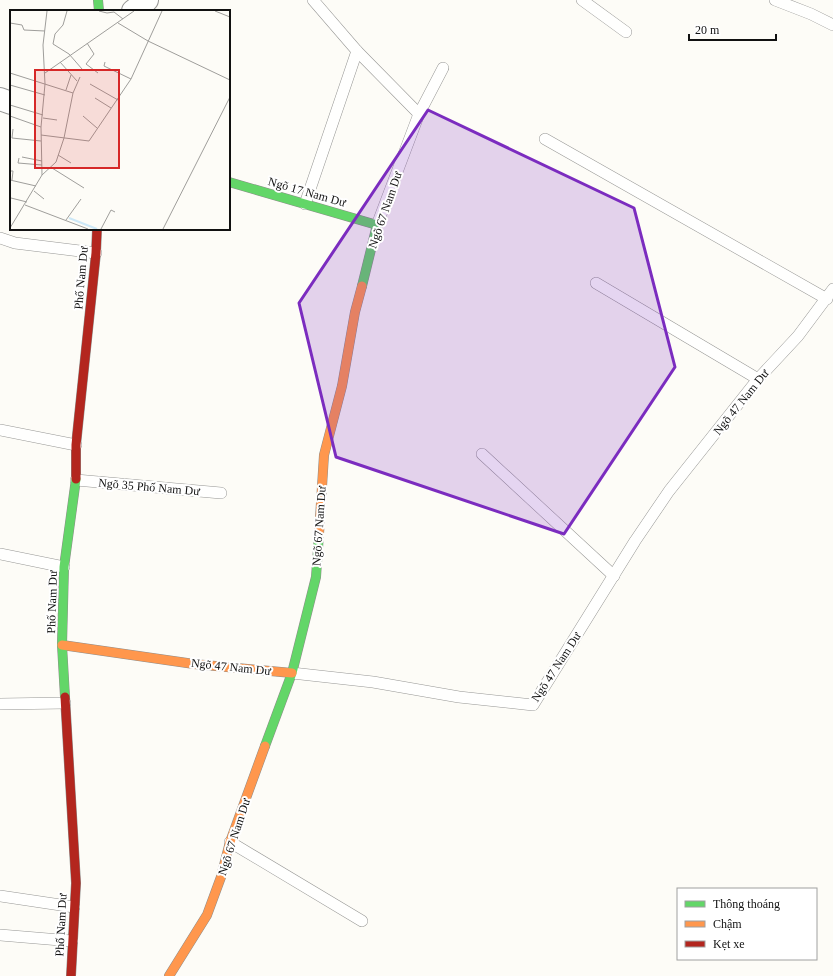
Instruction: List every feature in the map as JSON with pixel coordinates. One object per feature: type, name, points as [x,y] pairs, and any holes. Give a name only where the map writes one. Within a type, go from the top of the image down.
[{"type":"street","points":[[98,0],[99,10]]},
{"type":"street","points":[[134,10],[147,0]]},
{"type":"street","points":[[0,99],[10,103]]},
{"type":"street","name":"Ngõ 17 Nam Dư","points":[[230,182],[377,225]]},
{"type":"street","name":"Ngõ 67 Nam Dư","points":[[170,976],[207,915],[221,877],[230,842],[292,673],[316,577],[324,455],[342,386],[355,312],[377,225]]},
{"type":"street","name":"Phố Nam Dư","points":[[71,976],[76,883],[62,645],[64,567],[76,480],[76,445],[96,253],[97,230]]},
{"type":"street","name":"Ngõ 47 Nam Dư","points":[[62,645],[194,664],[292,673]]},
{"type":"lane","points":[[314,0],[357,51],[419,114]]},
{"type":"lane","points":[[582,0],[626,32]]},
{"type":"lane","points":[[775,0],[811,14],[833,25]]},
{"type":"lane","points":[[305,204],[357,51]]},
{"type":"lane","name":"Ngõ 67 Nam Dư","points":[[377,225],[419,114],[443,68]]},
{"type":"lane","points":[[545,139],[827,299]]},
{"type":"lane","points":[[0,238],[15,243],[96,253]]},
{"type":"lane","points":[[596,283],[758,379]]},
{"type":"lane","name":"Ngõ 47 Nam Dư","points":[[292,673],[373,682],[460,697],[533,705],[635,541],[669,491],[758,379],[798,336],[833,289]]},
{"type":"lane","points":[[0,430],[76,445]]},
{"type":"lane","points":[[482,454],[614,576]]},
{"type":"lane","name":"Ngõ 35 Phố Nam Dư","points":[[76,480],[221,493]]},
{"type":"lane","points":[[0,554],[64,567]]},
{"type":"lane","points":[[0,704],[65,703]]},
{"type":"lane","points":[[230,842],[362,921]]},
{"type":"lane","points":[[0,896],[74,907]]},
{"type":"lane","points":[[0,935],[72,941]]},
{"type":"highlighted area","points":[[428,110],[634,208],[675,367],[564,534],[336,457],[299,303]]},
{"type":"traffic: fast","points":[[98,0],[99,10]]},
{"type":"traffic: fast","points":[[230,182],[377,225],[362,286]]},
{"type":"traffic: fast","points":[[65,697],[62,645],[64,567],[76,479]]},
{"type":"traffic: fast","points":[[265,746],[292,673],[316,577],[319,534]]},
{"type":"traffic: slow","points":[[319,534],[324,455],[342,386],[355,312],[362,286]]},
{"type":"traffic: slow","points":[[62,645],[194,664],[292,673]]},
{"type":"traffic: slow","points":[[169,976],[207,915],[221,877],[230,842],[265,746]]},
{"type":"traffic: jam","points":[[76,479],[76,445],[96,253],[97,230]]},
{"type":"traffic: jam","points":[[65,697],[76,883],[71,976]]}]
